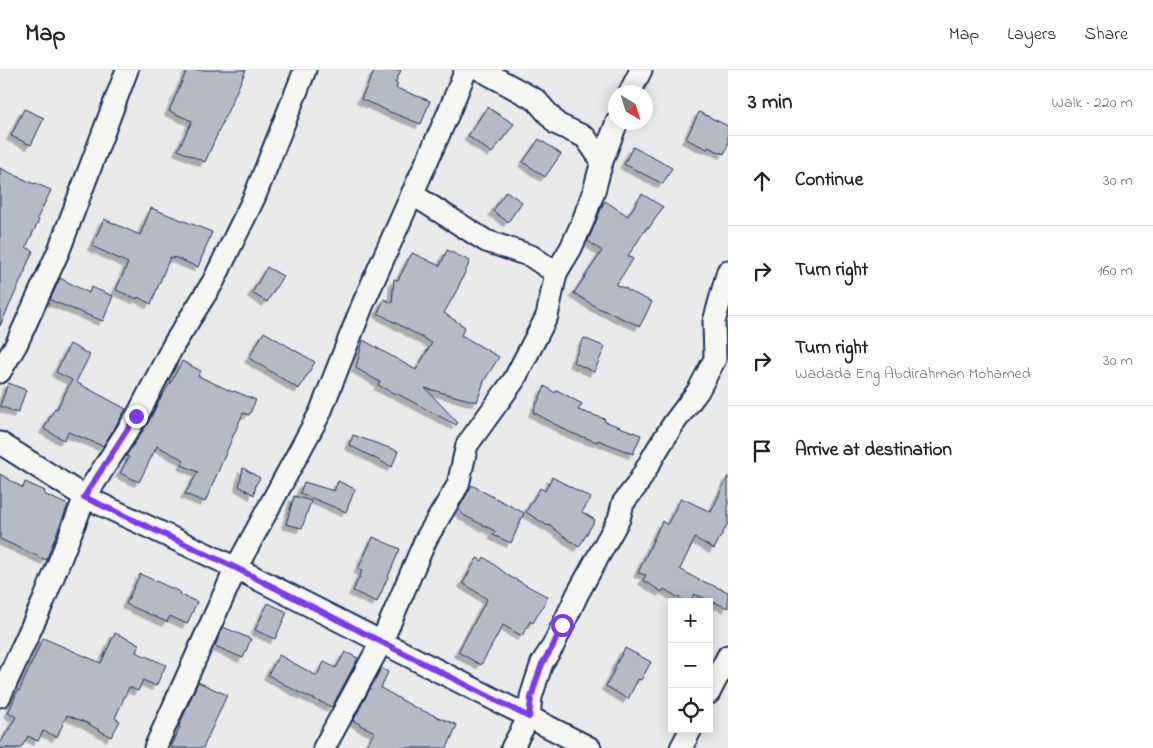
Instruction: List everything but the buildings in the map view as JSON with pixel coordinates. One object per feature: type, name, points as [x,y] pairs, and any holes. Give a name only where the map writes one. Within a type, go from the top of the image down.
[{"type":"street","points":[[0,372],[16,345],[59,250],[127,70]]},
{"type":"street","points":[[0,696],[44,600],[84,497],[136,416],[174,344],[213,282],[254,198],[305,70]]},
{"type":"street","points":[[155,748],[236,568],[320,413],[363,304],[466,70]]},
{"type":"street","points":[[480,70],[536,100],[557,124],[585,137],[602,161]]},
{"type":"street","points":[[634,85],[641,70]]},
{"type":"street","points":[[324,748],[382,641],[426,539],[458,485],[467,445],[514,380],[547,316],[556,272],[572,248],[594,191],[602,161],[614,130]]},
{"type":"street","points":[[412,194],[486,241],[531,256],[556,272]]},
{"type":"street","points":[[512,748],[529,717],[531,698],[542,664],[553,646],[578,593],[619,519],[623,503],[637,485],[661,443],[698,391],[715,359],[714,322],[728,272]]},
{"type":"street","points":[[0,443],[84,497],[236,568],[590,748]]},
{"type":"street","points":[[712,688],[728,656]]},
{"type":"street","points":[[681,748],[688,733]]},
{"type":"route","points":[[136,416],[84,497],[236,568],[529,717],[531,698],[542,664],[553,646],[562,625]]}]
